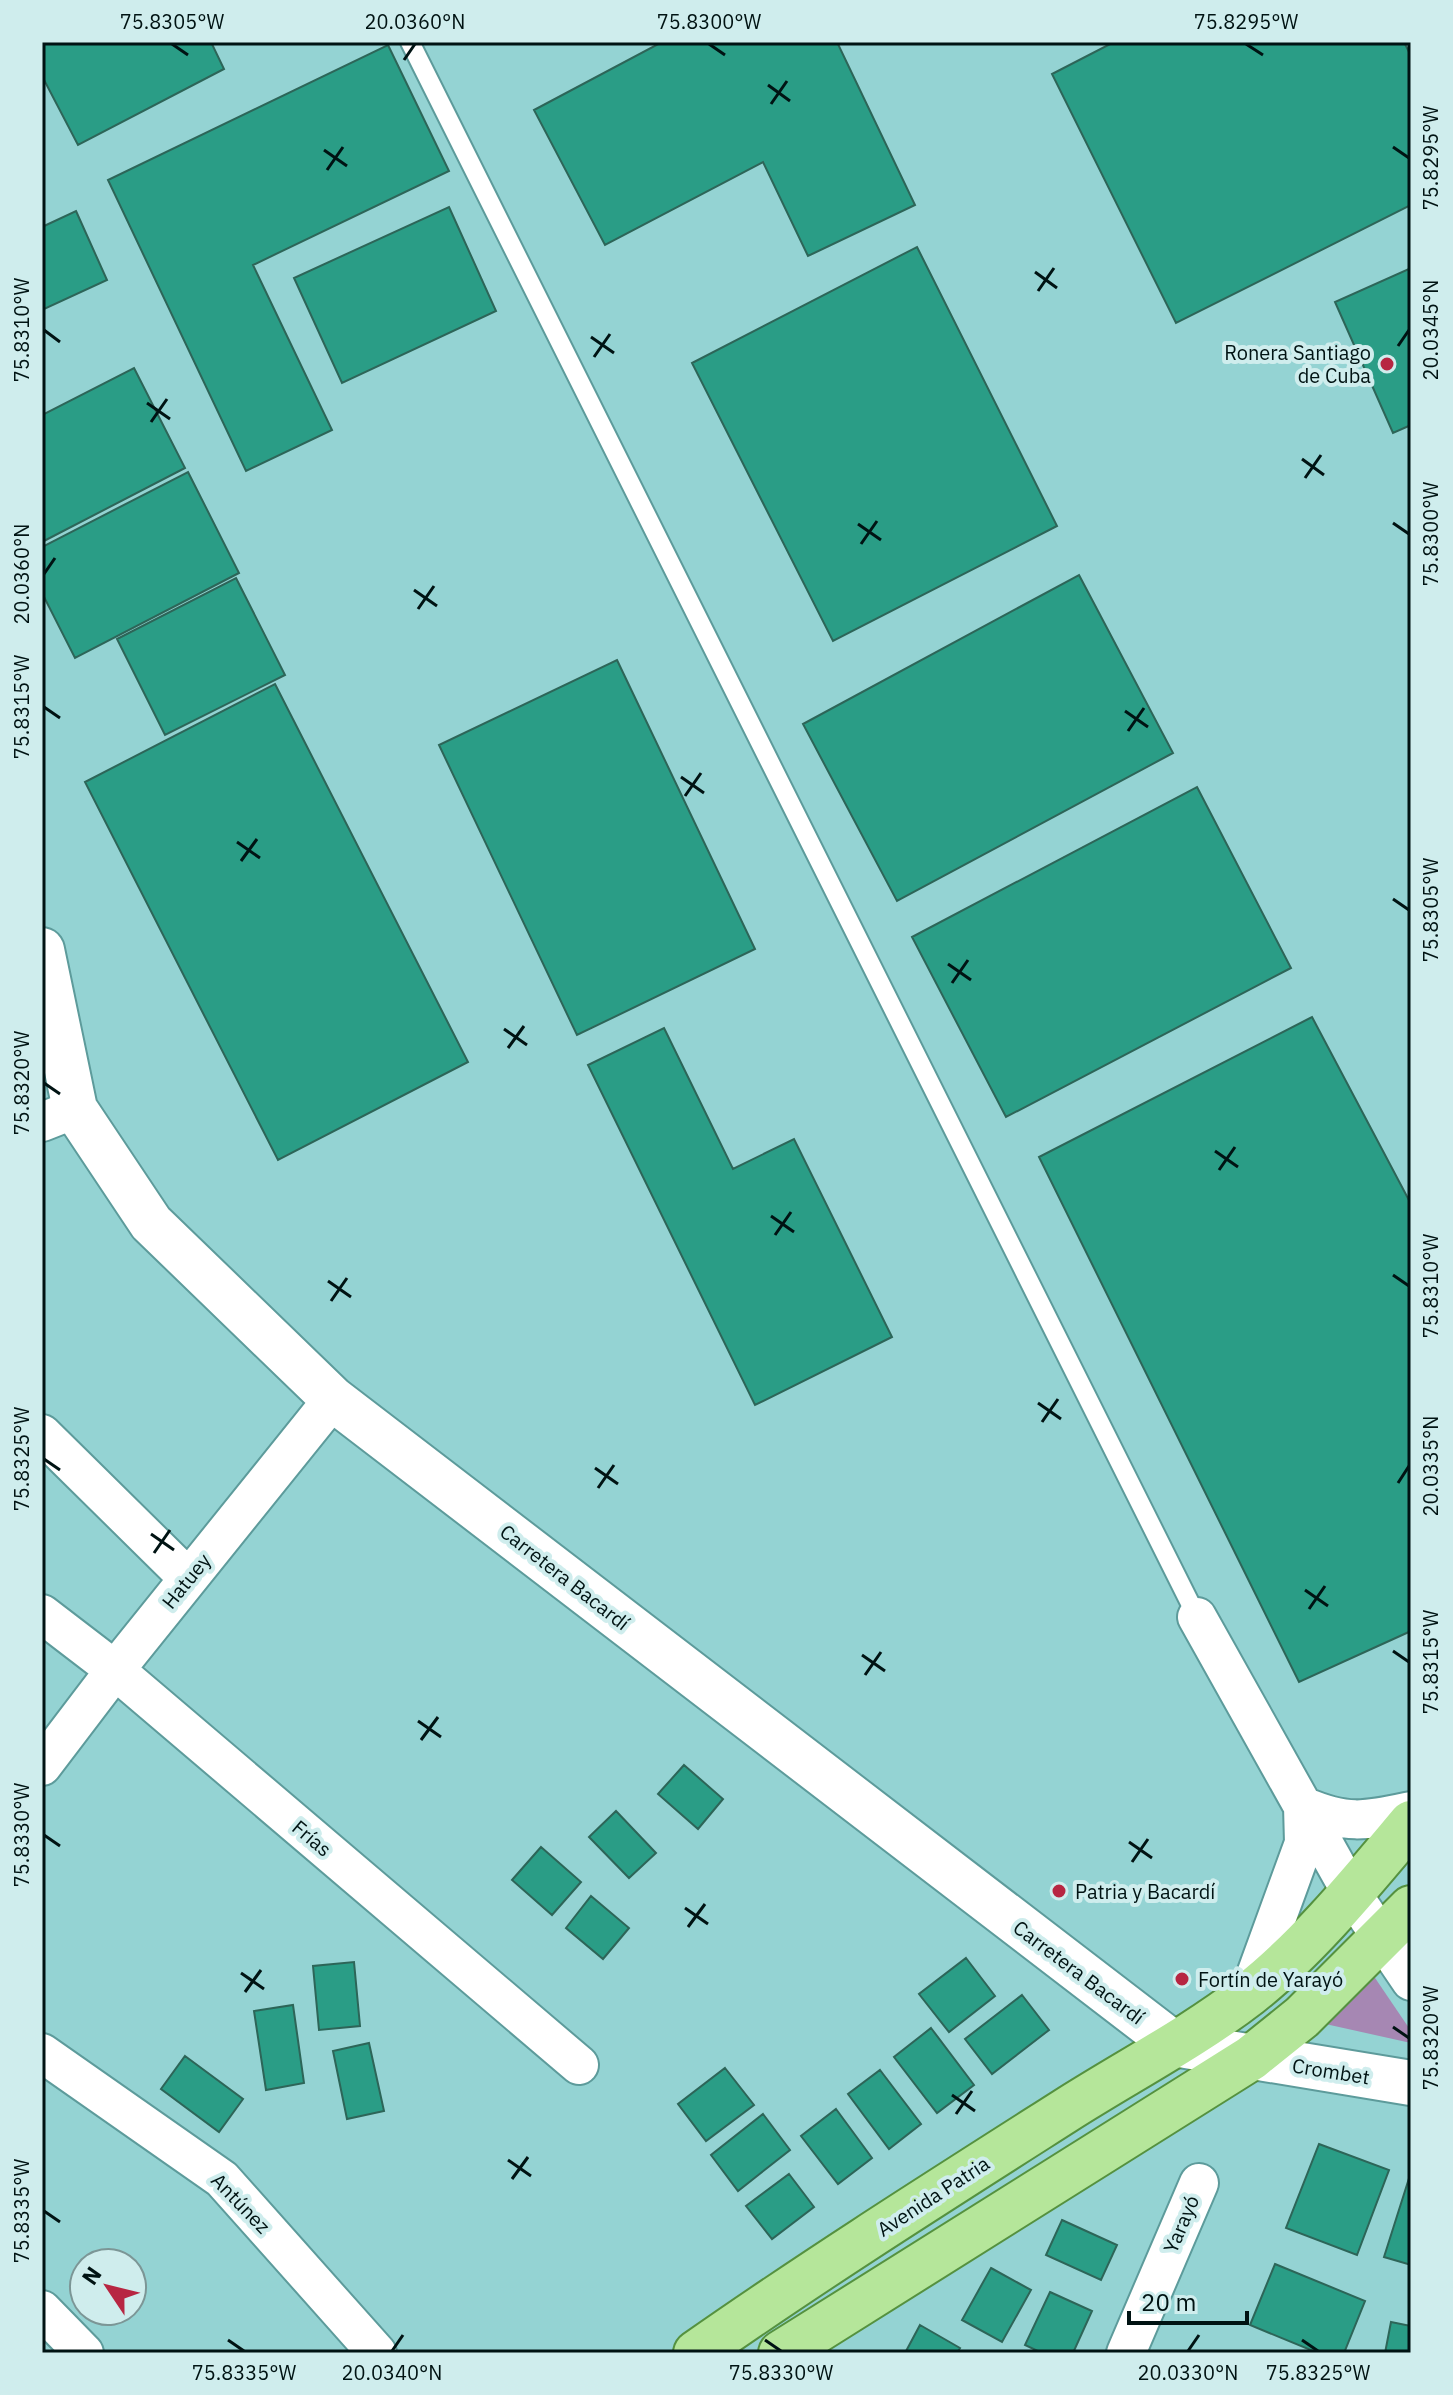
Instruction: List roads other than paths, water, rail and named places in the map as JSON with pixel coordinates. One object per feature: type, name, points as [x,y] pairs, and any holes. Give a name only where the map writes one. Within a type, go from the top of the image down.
[{"type":"main road","name":"Avenida Patria","points":[[696,2353],[791,2287],[1249,1994],[1352,1894],[1411,1823]]},
{"type":"main road","points":[[781,2353],[1251,2058],[1302,2017],[1411,1908]]},
{"type":"street","name":"Carretera Bacardí","points":[[42,950],[59,1116],[151,1223],[333,1399],[1174,2044],[1251,2058]]},
{"type":"street","name":"Hatuey","points":[[42,1766],[115,1670],[333,1399]]},
{"type":"street","points":[[42,1434],[188,1578]]},
{"type":"street","name":"Frías","points":[[42,1614],[115,1670],[579,2065]]},
{"type":"street","points":[[1197,1617],[1352,1894],[1411,1981]]},
{"type":"street","points":[[1303,1806],[1332,1818],[1363,1821],[1411,1811]]},
{"type":"street","points":[[1249,1994],[1304,1843],[1303,1806]]},
{"type":"street","name":"Antúnez","points":[[42,2053],[222,2179],[377,2353]]},
{"type":"street","name":"Crombet","points":[[1251,2058],[1411,2083]]},
{"type":"street","name":"Yarayó","points":[[1126,2353],[1199,2183]]},
{"type":"street","points":[[42,2310],[84,2353]]},
{"type":"lane","points":[[410,42],[1197,1617]]},
{"type":"place","name":"Ronera Santiago de Cuba","points":[[1387,364]]},
{"type":"place","name":"Patria y Bacardí","points":[[1059,1891]]},
{"type":"place","name":"Fortín de Yarayó","points":[[1182,1979]]}]
